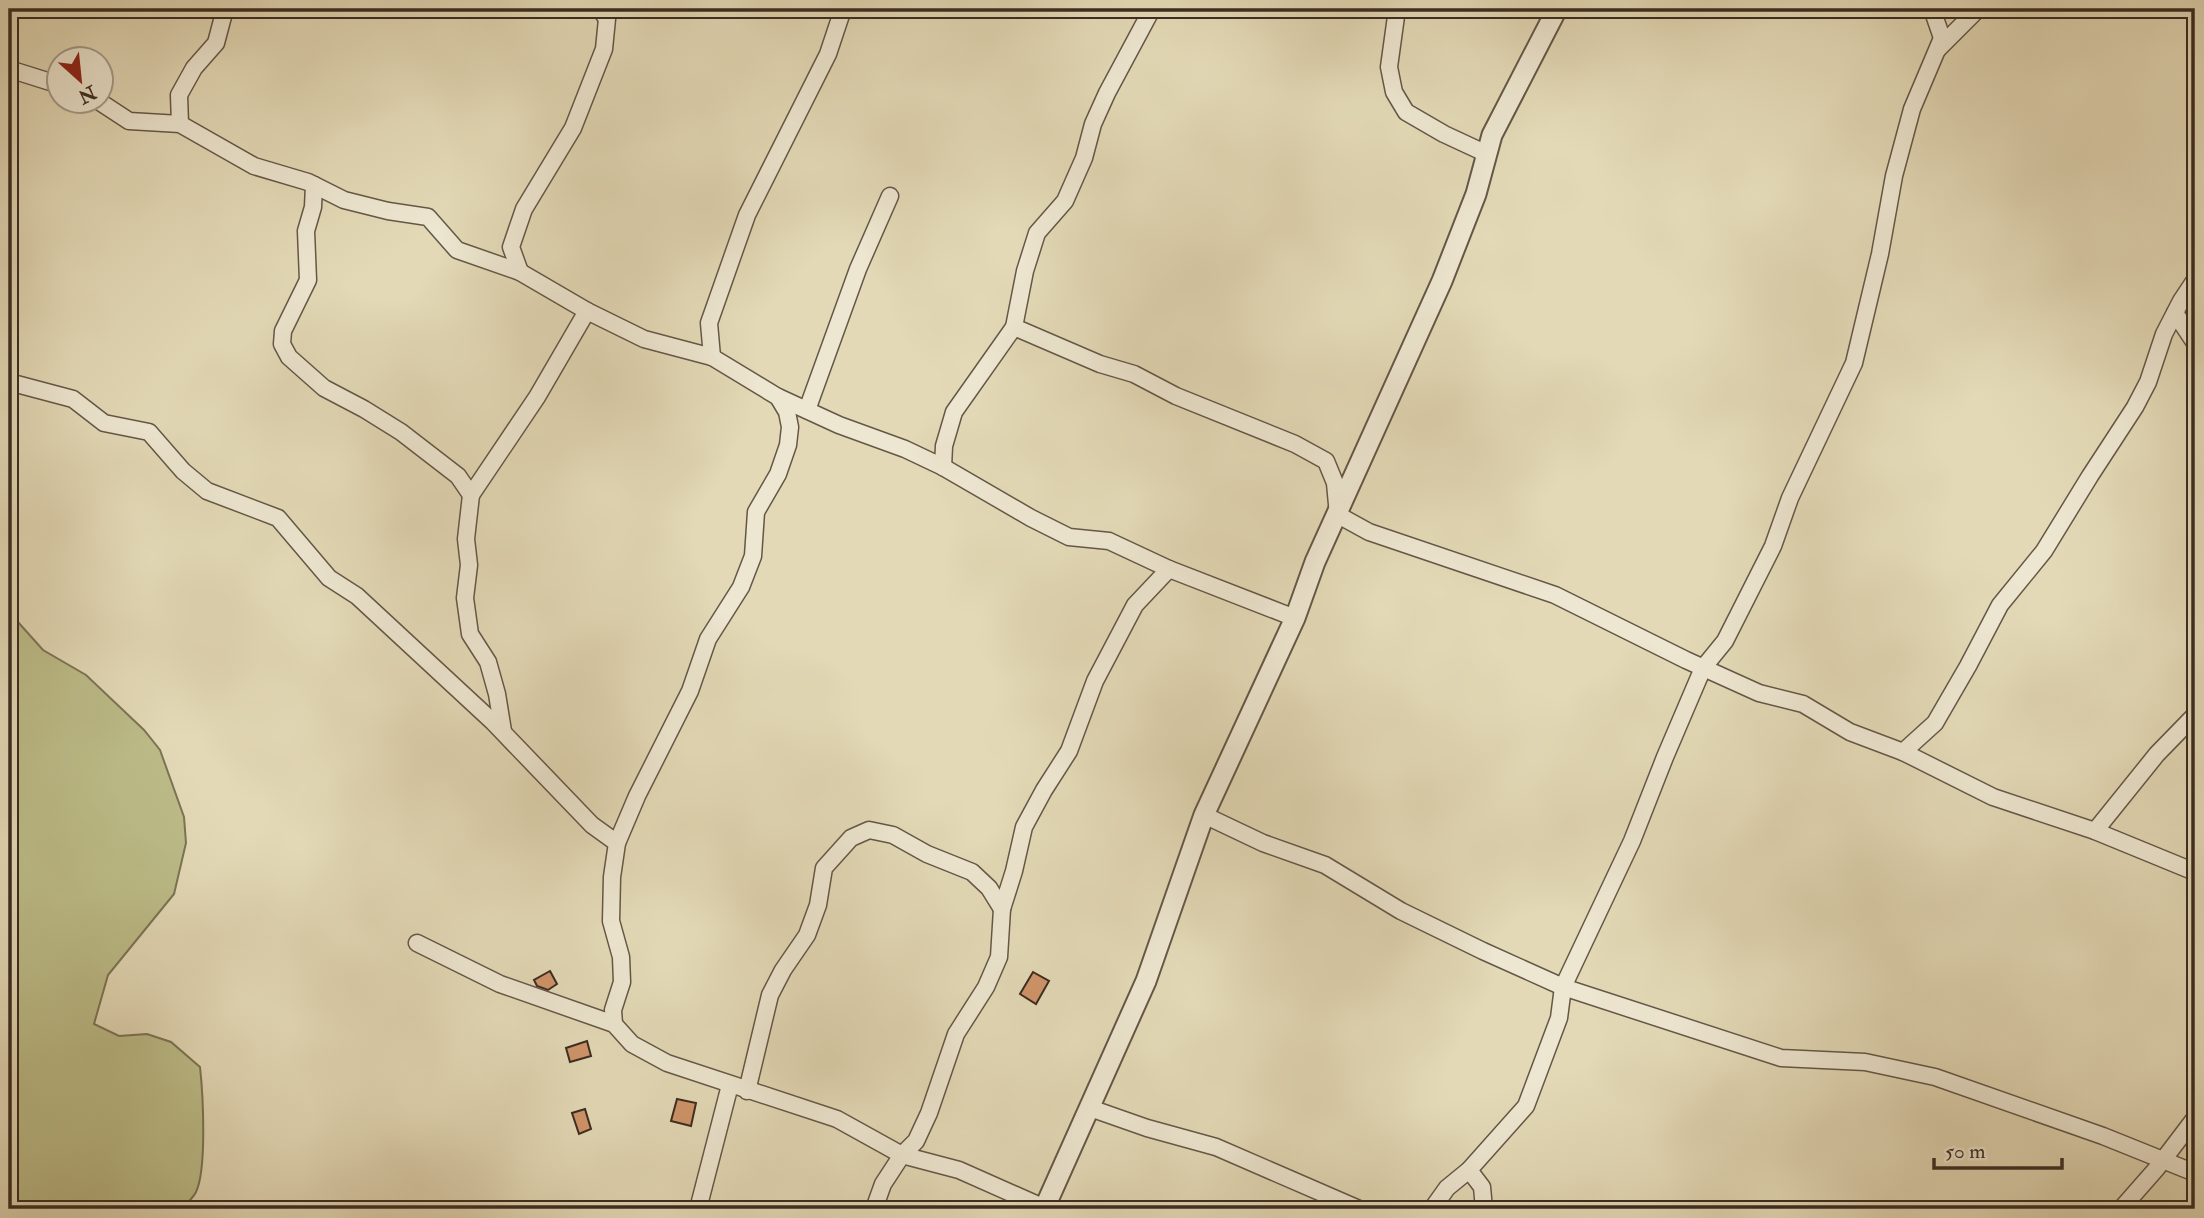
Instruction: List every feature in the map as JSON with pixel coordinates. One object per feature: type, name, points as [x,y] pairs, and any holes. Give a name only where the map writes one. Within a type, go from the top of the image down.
[{"type":"street","points":[[180,124],[179,95],[194,68],[216,43],[225,9]]},
{"type":"street","points":[[712,357],[709,323],[747,215],[828,54],[843,9]]},
{"type":"street","points":[[943,467],[944,446],[954,412],[1014,327],[1025,271],[1037,233],[1065,201],[1084,158],[1107,93],[1152,9]]},
{"type":"street","points":[[1397,9],[1389,68],[1394,92],[1406,112],[1487,154]]},
{"type":"street","points":[[416,943],[500,984],[614,1024],[632,1044],[667,1063],[837,1119],[902,1155],[959,1170],[1046,1209],[1146,981],[1204,814],[1295,618],[1315,562],[1442,281],[1476,194],[1492,135],[1557,9]]},
{"type":"street","points":[[1432,1209],[1447,1188],[1469,1170],[1526,1106],[1559,1018],[1563,987],[1632,841],[1703,668],[1726,641],[1773,546],[1790,498],[1854,363],[1912,109],[1942,38],[1932,9]]},
{"type":"street","points":[[1938,49],[1978,9]]},
{"type":"street","points":[[520,272],[511,247],[524,209],[573,128],[604,49],[608,12]]},
{"type":"street","points":[[9,69],[46,81]]},
{"type":"street","points":[[116,112],[130,121],[180,124],[254,166],[314,185],[344,200],[428,217],[457,250],[520,272],[587,311],[644,339],[712,357],[778,397],[943,467],[1069,537],[1109,541],[1169,569],[1295,618]]},
{"type":"street","points":[[314,185],[313,207],[306,231],[309,281],[283,331],[282,344],[289,357],[324,388],[401,432],[458,476],[471,495]]},
{"type":"street","points":[[807,410],[859,269],[890,196]]},
{"type":"street","points":[[1903,752],[1935,723],[2000,605],[2044,551],[2136,407],[2148,382],[2164,334],[2195,280]]},
{"type":"street","points":[[503,733],[497,694],[488,662],[470,634],[465,598],[469,565],[466,539],[471,495],[537,397],[587,311]]},
{"type":"street","points":[[2175,313],[2195,343]]},
{"type":"street","points":[[1014,327],[1100,364],[1134,374],[1188,401],[1295,444],[1326,461],[1335,484],[1338,514]]},
{"type":"street","points":[[9,382],[73,399],[104,423],[149,432],[183,471],[207,491],[278,517],[329,578],[358,596],[503,733],[592,825],[617,843]]},
{"type":"street","points":[[614,1024],[613,1010],[622,982],[621,957],[611,921],[612,877],[617,843],[637,796],[690,691],[708,639],[741,587],[752,556],[756,512],[778,474],[788,445],[790,427],[787,412],[778,397]]},
{"type":"street","points":[[1338,514],[1369,532],[1555,595],[1759,693],[1803,704],[1850,733],[1903,752],[1993,797],[2095,831],[2195,872]]},
{"type":"street","points":[[874,1209],[883,1184],[902,1155],[916,1141],[929,1113],[956,1034],[986,987],[999,957],[1002,909],[1024,827],[1069,751],[1095,681],[1135,605],[1169,569]]},
{"type":"street","points":[[2095,831],[2157,754],[2195,715]]},
{"type":"street","points":[[1204,814],[1263,843],[1325,865],[1401,911],[1563,987],[1781,1058],[1865,1062],[1935,1077],[2103,1136],[2195,1173]]},
{"type":"street","points":[[747,1091],[770,995],[807,934],[818,905],[824,868],[851,838],[869,830],[893,835],[927,854],[972,872],[989,888],[1002,909]]},
{"type":"street","points":[[698,1209],[730,1085]]},
{"type":"street","points":[[1090,1108],[1147,1128],[1216,1147],[1359,1209]]},
{"type":"street","points":[[2120,1209],[2195,1118]]},
{"type":"street","points":[[1469,1170],[1482,1187],[1484,1209]]},
{"type":"green space","points":[[9,612],[43,650],[86,675],[144,730],[160,750],[184,817],[186,843],[174,894],[108,975],[94,1024],[119,1036],[147,1034],[171,1042],[200,1067],[202,1167],[196,1192],[182,1209],[9,1209]]},
{"type":"building","points":[[550,971],[557,984],[548,990],[537,986],[534,980]]},
{"type":"building","points":[[1033,972],[1049,981],[1036,1004],[1020,994]]},
{"type":"building","points":[[587,1041],[591,1056],[570,1062],[566,1048]]},
{"type":"building","points":[[677,1099],[696,1103],[691,1126],[671,1121]]},
{"type":"building","points":[[585,1109],[591,1129],[579,1134],[572,1113]]}]
